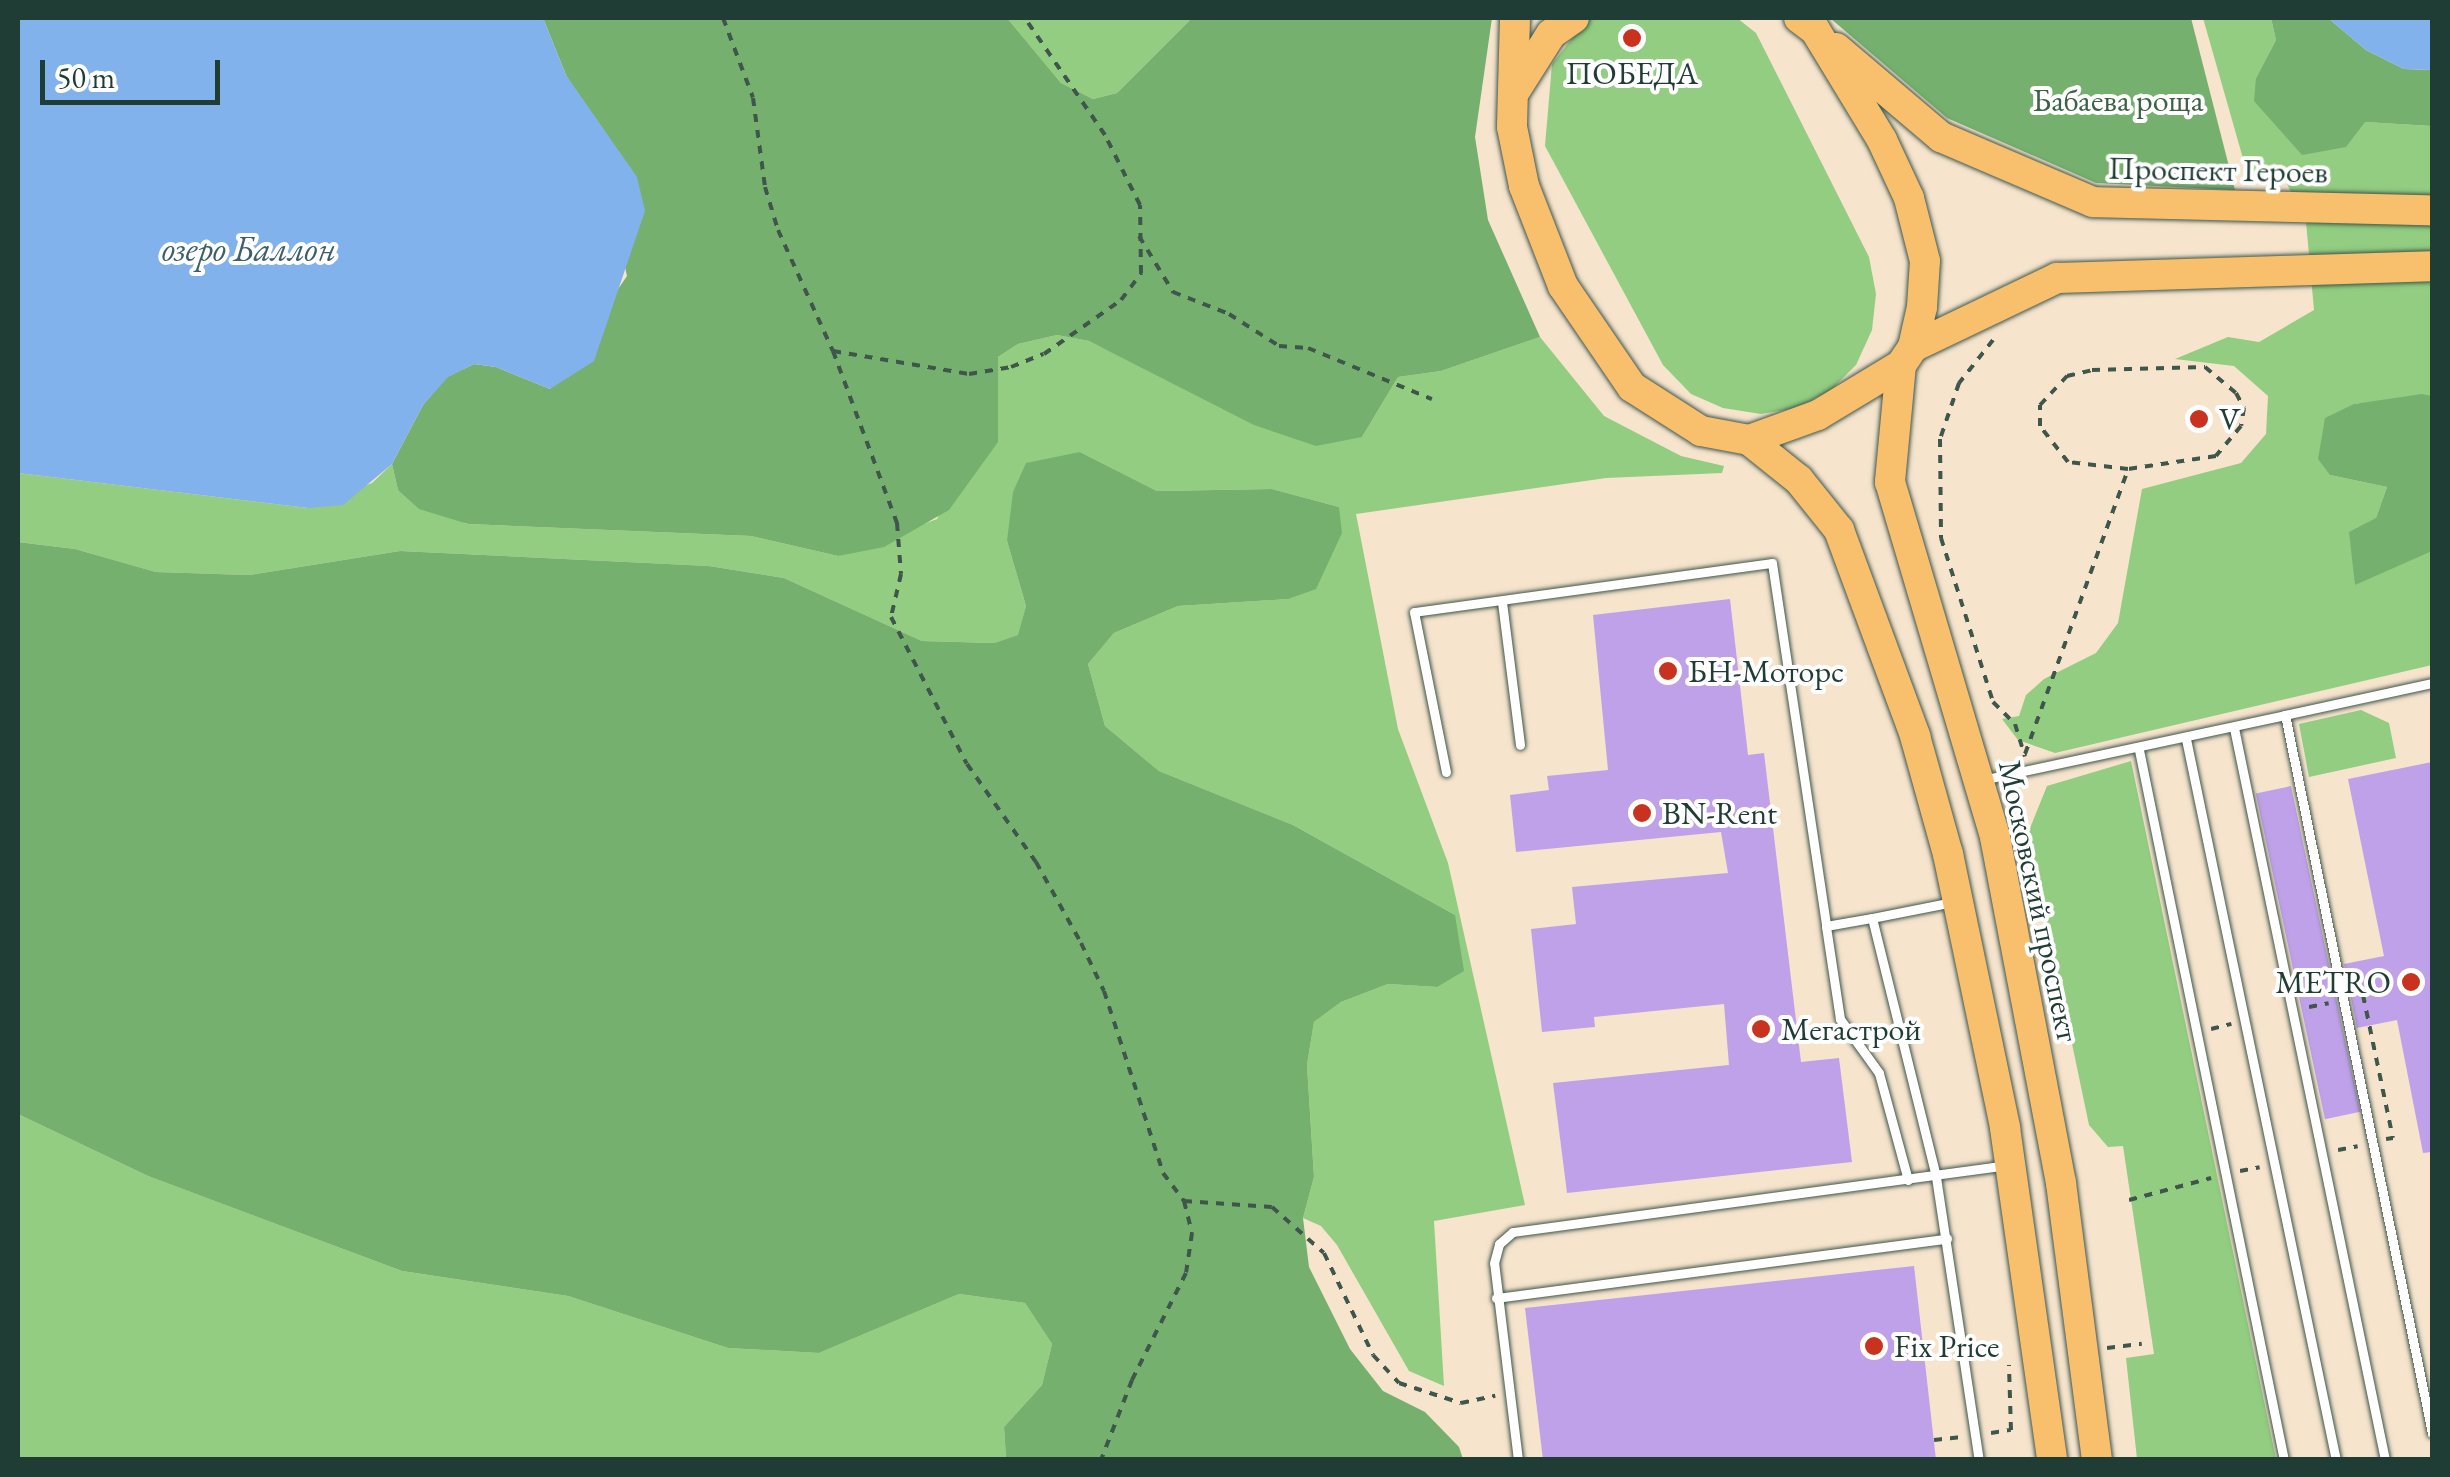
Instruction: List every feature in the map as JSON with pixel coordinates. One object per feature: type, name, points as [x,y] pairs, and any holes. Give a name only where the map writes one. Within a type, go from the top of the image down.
[{"type":"main road","points":[[1515,18],[1516,91],[1512,127],[1524,186],[1564,286],[1632,387],[1702,432],[1749,440],[1818,416],[1907,356],[2057,278],[2432,266]]},
{"type":"main road","points":[[1516,91],[1551,34],[1574,18]]},
{"type":"main road","name":"Проспект Героев","points":[[1807,24],[1941,137],[2093,202],[2432,210]]},
{"type":"main road","name":"Московский проспект","points":[[1807,24],[1882,140],[1909,198],[1925,261],[1890,482],[1980,780],[2061,1183],[2097,1460]]},
{"type":"main road","points":[[1749,440],[1799,480],[1839,530],[1915,736],[1958,900],[2011,1165],[2052,1460]]},
{"type":"lane","points":[[1446,772],[1414,612],[1772,564],[1840,1019],[1879,1073],[1908,1180]]},
{"type":"lane","points":[[1502,602],[1520,745]]},
{"type":"lane","points":[[1980,780],[2140,750],[2432,683]]},
{"type":"lane","points":[[2285,716],[2432,1433]]},
{"type":"lane","points":[[2234,728],[2385,1460]]},
{"type":"lane","points":[[2186,739],[2336,1460]]},
{"type":"lane","points":[[2140,750],[2284,1460]]},
{"type":"lane","points":[[1826,926],[1958,900]]},
{"type":"lane","points":[[1872,918],[1936,1177],[1979,1460]]},
{"type":"lane","points":[[1518,1460],[1494,1263],[1498,1244],[1513,1232],[2011,1165]]},
{"type":"lane","points":[[1496,1298],[1948,1239]]},
{"type":"path","points":[[722,18],[743,58],[778,230],[833,350],[896,523],[901,574],[891,617],[966,764],[1036,862],[1081,943],[1104,990],[1163,1173],[1184,1201],[1192,1233],[1186,1273],[1132,1380],[1102,1460]]},
{"type":"path","points":[[833,350],[968,374],[1011,367],[1044,354],[1121,300],[1140,273],[1140,206],[1105,134],[1025,18]]},
{"type":"path","points":[[1139,236],[1173,292],[1229,314],[1279,346],[1308,348],[1432,398]]},
{"type":"path","points":[[1997,336],[1958,383],[1940,439],[1940,538],[1993,702],[2015,724],[2030,770]]},
{"type":"path","points":[[2206,367],[2236,392],[2244,408],[2241,426],[2216,456],[2128,469],[2068,462],[2052,447],[2040,426],[2040,405],[2050,389],[2092,370],[2206,367]]},
{"type":"path","points":[[2024,754],[2128,469]]},
{"type":"path","points":[[1184,1201],[1241,1200],[1272,1207],[1296,1222],[1324,1253],[1373,1355],[1400,1382],[1460,1402],[1507,1393]]},
{"type":"green space","points":[[543,18],[1007,18],[1061,83],[1093,99],[1117,93],[1192,18],[1492,18],[1475,137],[1488,220],[1540,337],[1441,371],[1398,377],[1362,437],[1316,446],[1254,425],[1089,341],[1057,335],[1018,344],[998,357],[998,442],[949,510],[884,547],[838,556],[751,536],[468,524],[419,509],[398,490],[392,464],[423,405],[447,377],[474,364],[496,367],[550,389],[627,276],[592,119],[566,75]]},
{"type":"green space","points":[[1007,18],[1192,18],[1117,93],[1093,99],[1061,83]]},
{"type":"green space","points":[[1588,18],[1737,18],[1756,33],[1869,257],[1876,294],[1872,330],[1856,365],[1831,390],[1797,408],[1761,414],[1723,408],[1691,394],[1663,365],[1545,146],[1552,64]]},
{"type":"green space","name":"Бабаева роща","points":[[1830,18],[2191,18],[2235,190],[2096,183],[1947,118]]},
{"type":"green space","points":[[2203,18],[2271,18],[2276,40],[2256,78],[2365,122],[2432,126],[2432,396],[2354,404],[2330,475],[2387,487],[2376,518],[2432,551],[2432,665],[2055,753],[2018,740],[2002,719],[2019,716],[2026,695],[2044,679],[2096,653],[2118,623],[2142,489],[2241,463],[2266,434],[2268,396],[2234,366],[2175,359],[2228,337],[2259,342],[2314,310],[2306,222],[2283,176],[2248,176]]},
{"type":"green space","points":[[2271,18],[2328,18],[2366,50],[2404,69],[2432,70],[2432,126],[2365,122],[2346,147],[2302,155],[2254,101],[2256,78],[2276,40]]},
{"type":"green space","points":[[1057,335],[1089,341],[1171,381],[1362,437],[1398,377],[1441,371],[1540,337],[1604,416],[1681,456],[1724,466],[1722,473],[1606,478],[1356,514],[1398,729],[1448,863],[1525,1205],[1434,1221],[1444,1386],[1409,1371],[1337,1245],[1321,1226],[1303,1218],[1314,1177],[1307,1065],[1314,1022],[1341,1002],[1388,984],[1437,987],[1455,915],[1293,825],[1159,771],[1105,726],[1088,664],[1114,633],[1178,606],[1288,599],[1339,507],[1272,489],[1157,491],[1080,452],[1007,541],[1026,606],[1019,635],[994,643],[922,641],[784,578],[709,566],[400,551],[249,575],[156,572],[75,549],[18,542],[18,473],[308,508],[372,483],[392,464],[398,490],[467,524],[751,536],[838,556],[937,519],[997,391],[998,357],[1018,344]]},
{"type":"green space","points":[[2422,394],[2432,396],[2432,551],[2355,585],[2349,532],[2376,518],[2387,487],[2330,475],[2318,459],[2325,418],[2354,404]]},
{"type":"green space","points":[[1080,452],[1157,491],[1272,489],[1339,507],[1342,533],[1316,589],[1288,599],[1178,606],[1114,633],[1088,664],[1105,726],[1159,771],[1293,825],[1455,915],[1464,971],[1437,987],[1388,984],[1341,1002],[1314,1022],[1307,1065],[1314,1177],[1303,1218],[1309,1267],[1350,1349],[1383,1391],[1425,1412],[1459,1447],[1463,1459],[1006,1459],[1004,1427],[1042,1385],[1052,1344],[1025,1303],[959,1294],[819,1353],[728,1348],[568,1296],[402,1271],[148,1176],[18,1114],[18,542],[75,549],[156,572],[249,575],[400,551],[709,566],[784,578],[922,641],[994,643],[1018,635],[1026,606],[1007,541],[1013,492],[1026,463]]},
{"type":"green space","points":[[2361,710],[2389,723],[2396,758],[2309,777],[2299,724]]},
{"type":"green space","points":[[2131,761],[2276,1459],[2137,1459],[2126,1358],[2154,1354],[2123,1146],[2108,1147],[2089,1125],[2028,833],[2047,786]]},
{"type":"green space","points":[[18,1114],[148,1176],[402,1271],[568,1296],[728,1348],[819,1353],[959,1294],[1025,1303],[1052,1344],[1042,1385],[1004,1427],[1006,1459],[18,1459]]},
{"type":"water","name":"озеро Баллон","points":[[18,18],[543,18],[566,75],[637,177],[645,211],[594,361],[550,389],[496,367],[474,364],[448,377],[423,405],[392,464],[343,505],[308,508],[18,473]]},
{"type":"water","points":[[2328,18],[2432,18],[2432,70],[2404,69],[2366,50]]},
{"type":"building","name":"Мегастрой","points":[[1730,599],[1748,755],[1764,753],[1801,1062],[1839,1058],[1852,1162],[1567,1193],[1553,1083],[1729,1065],[1724,1004],[1594,1017],[1595,1027],[1542,1032],[1531,929],[1576,924],[1572,887],[1728,873],[1721,832],[1516,852],[1510,795],[1549,790],[1547,776],[1608,770],[1593,615]]},
{"type":"building","name":"METRO","points":[[2432,762],[2432,1152],[2423,1153],[2397,1020],[2357,1028],[2344,964],[2384,956],[2348,779]]},
{"type":"building","points":[[2291,786],[2360,1112],[2325,1119],[2256,793]]},
{"type":"building","points":[[1914,1266],[1936,1460],[1543,1460],[1525,1308]]},
{"type":"place","name":"ПОБЕДА","points":[[1632,38]]},
{"type":"place","name":"V","points":[[2199,419]]},
{"type":"place","name":"БН-Моторс","points":[[1668,671]]},
{"type":"place","name":"BN-Rent","points":[[1642,813]]},
{"type":"place","name":"METRO","points":[[2411,982]]},
{"type":"place","name":"Мегастрой","points":[[1761,1029]]},
{"type":"place","name":"Fix Price","points":[[1874,1346]]}]
